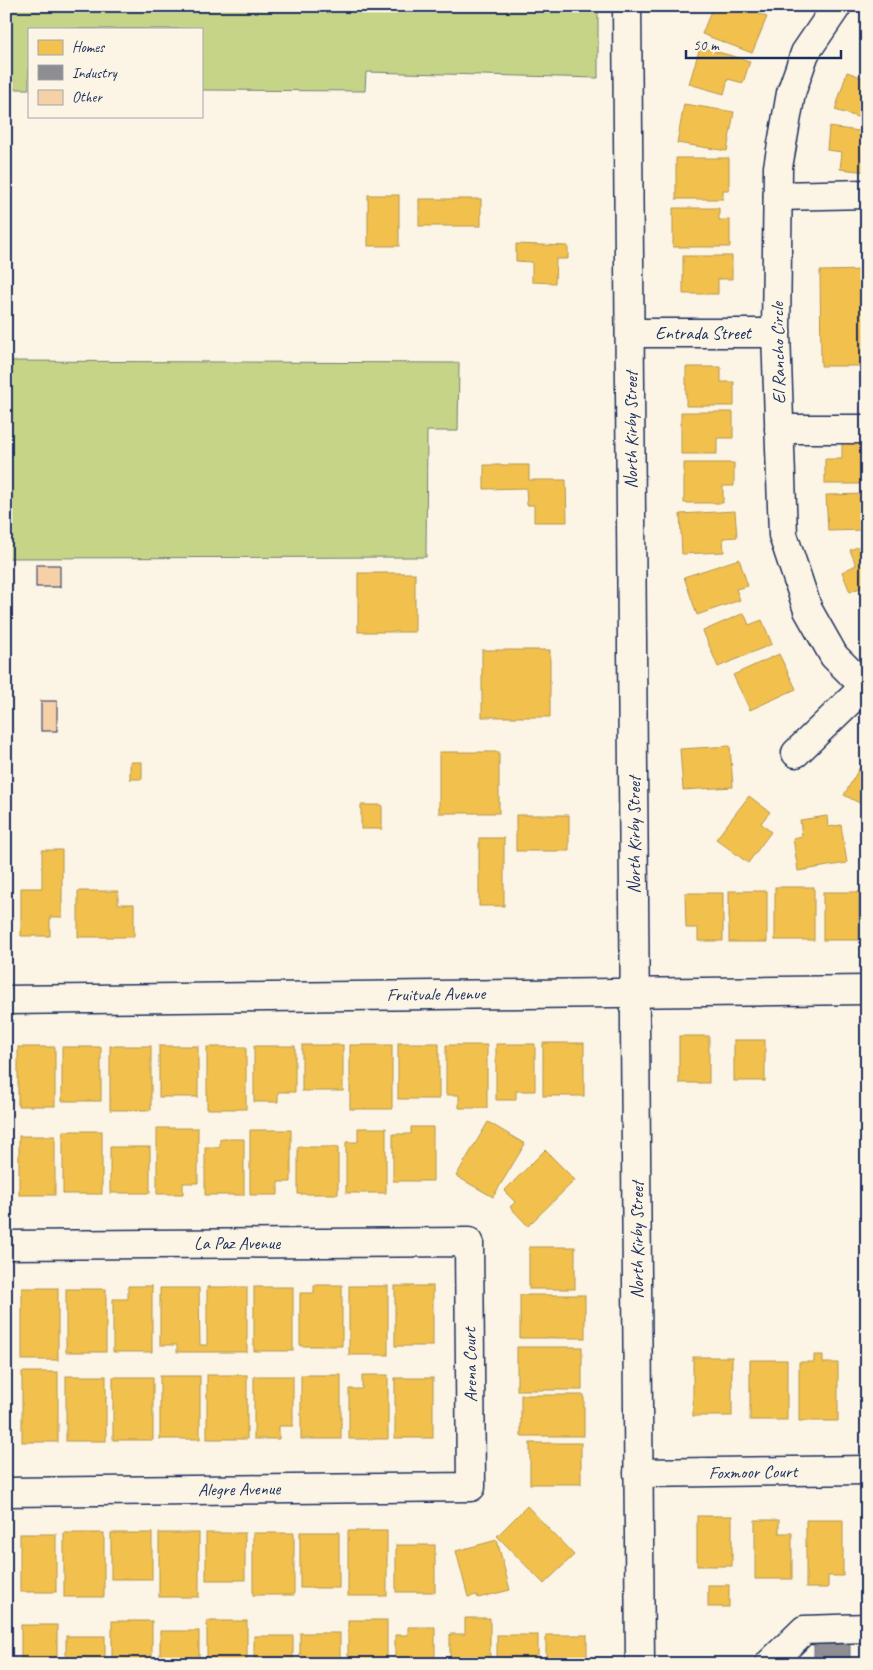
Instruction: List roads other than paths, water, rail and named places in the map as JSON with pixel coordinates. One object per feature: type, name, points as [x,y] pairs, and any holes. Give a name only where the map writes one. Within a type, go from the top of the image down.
[{"type":"street","name":"North Kirby Street","points":[[627,6],[640,1664]]},
{"type":"street","name":"El Rancho Circle","points":[[837,6],[805,53],[791,93],[778,166],[776,333],[783,535],[808,610],[834,656],[865,688]]},
{"type":"street","points":[[778,196],[867,194]]},
{"type":"street","name":"Entrada Street","points":[[630,333],[776,333]]},
{"type":"street","points":[[779,429],[867,429]]},
{"type":"street","points":[[796,753],[865,688]]},
{"type":"street","name":"Fruitvale Avenue","points":[[6,1000],[867,990]]},
{"type":"street","name":"La Paz Avenue","points":[[6,1244],[469,1242]]},
{"type":"street","name":"Arena Court","points":[[469,1242],[472,1487]]},
{"type":"street","name":"Foxmoor Court","points":[[638,1473],[867,1470]]},
{"type":"street","name":"Alegre Avenue","points":[[6,1492],[472,1487]]},
{"type":"street","points":[[769,1664],[804,1630],[867,1628]]}]
